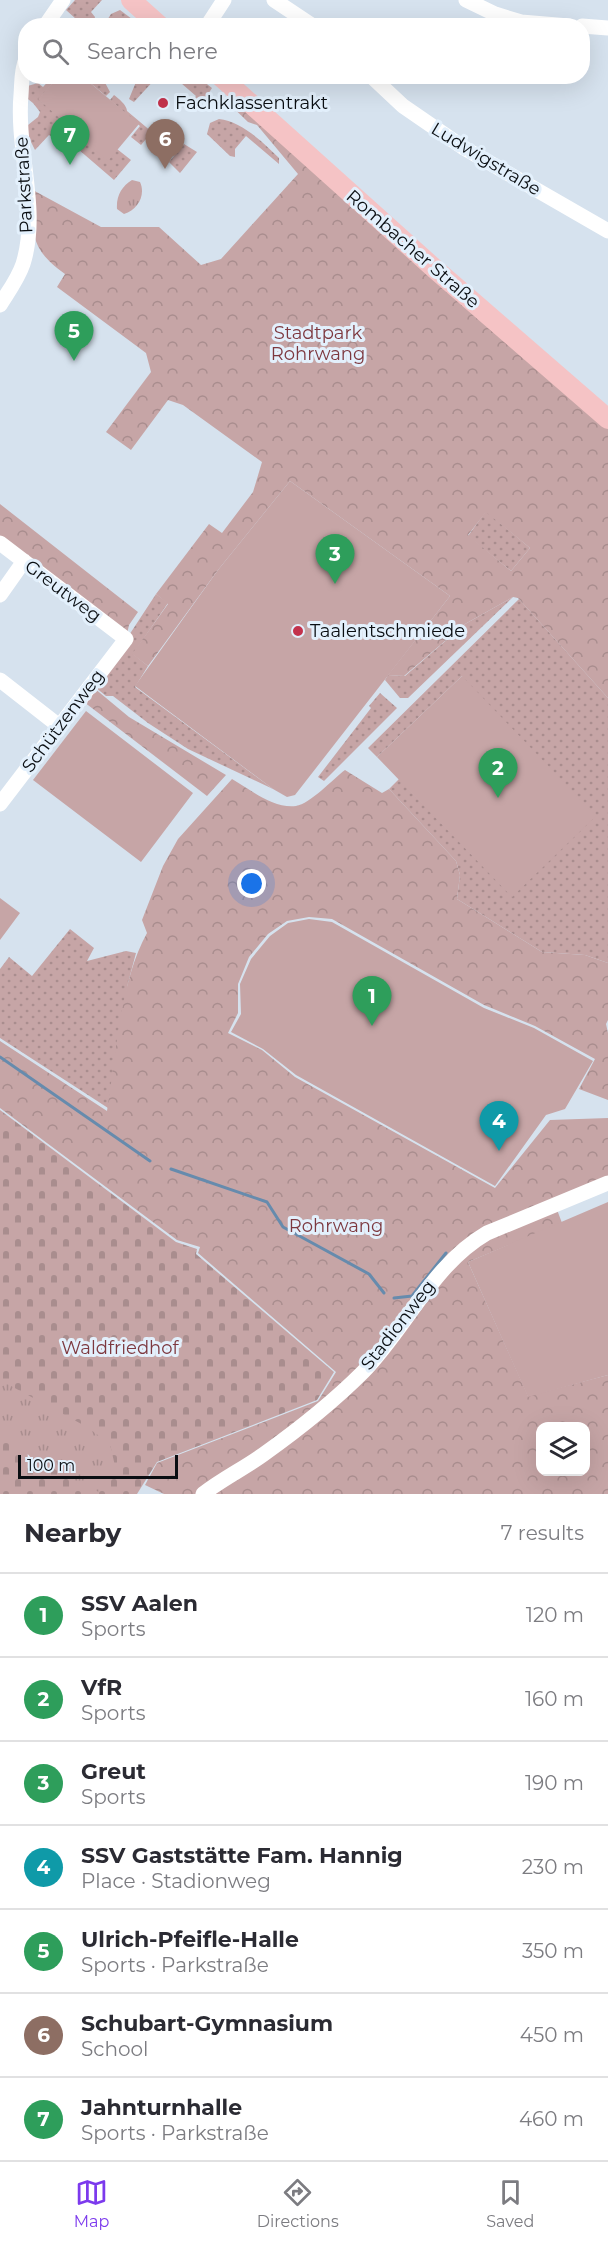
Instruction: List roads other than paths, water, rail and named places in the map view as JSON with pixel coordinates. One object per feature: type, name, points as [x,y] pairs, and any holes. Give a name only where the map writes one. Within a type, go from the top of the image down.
[{"type":"main road","points":[[130,0],[151,18]]},
{"type":"main road","name":"Rombacher Straße","points":[[229,84],[426,262],[608,419]]},
{"type":"street","points":[[51,18],[63,0]]},
{"type":"street","points":[[212,18],[224,0]]},
{"type":"street","points":[[274,0],[301,18]]},
{"type":"street","points":[[466,0],[508,18]]},
{"type":"street","points":[[590,27],[608,28]]},
{"type":"street","name":"Parkstraße","points":[[0,304],[22,266],[28,231],[19,116],[22,84]]},
{"type":"street","name":"Ludwigstraße","points":[[380,84],[403,106],[464,148],[608,231]]},
{"type":"street","name":"Greutweg","points":[[0,543],[126,639]]},
{"type":"street","points":[[0,595],[24,561]]},
{"type":"street","name":"Schützenweg","points":[[0,804],[126,639]]},
{"type":"street","points":[[0,680],[59,726]]},
{"type":"street","name":"Stadionweg","points":[[203,1494],[264,1455],[328,1404],[363,1372],[416,1306],[439,1273],[456,1254],[472,1241],[608,1183]]},
{"type":"waterway","points":[[0,1057],[150,1161]]},
{"type":"waterway","points":[[171,1169],[267,1202],[283,1227],[369,1274],[384,1293]]},
{"type":"waterway","points":[[394,1298],[412,1296],[446,1253]]},
{"type":"place","name":"Fachklassentrakt","points":[[163,103]]},
{"type":"place","name":"Jahnturnhalle","points":[[70,165]]},
{"type":"place","name":"Schubart-Gymnasium","points":[[165,169]]},
{"type":"place","name":"Ulrich-Pfeifle-Halle","points":[[74,361]]},
{"type":"place","name":"Greut","points":[[335,584]]},
{"type":"place","name":"Taalentschmiede","points":[[298,631]]},
{"type":"place","name":"VfR","points":[[498,798]]},
{"type":"place","name":"SSV Aalen","points":[[372,1026]]},
{"type":"place","name":"SSV Gaststätte Fam. Hannig","points":[[499,1151]]},
{"type":"park label","name":"Stadtpark Rohrwang","points":[[318,343]]},
{"type":"park label","name":"Rohrwang","points":[[336,1226]]},
{"type":"park label","name":"Waldfriedhof","points":[[120,1348]]}]
